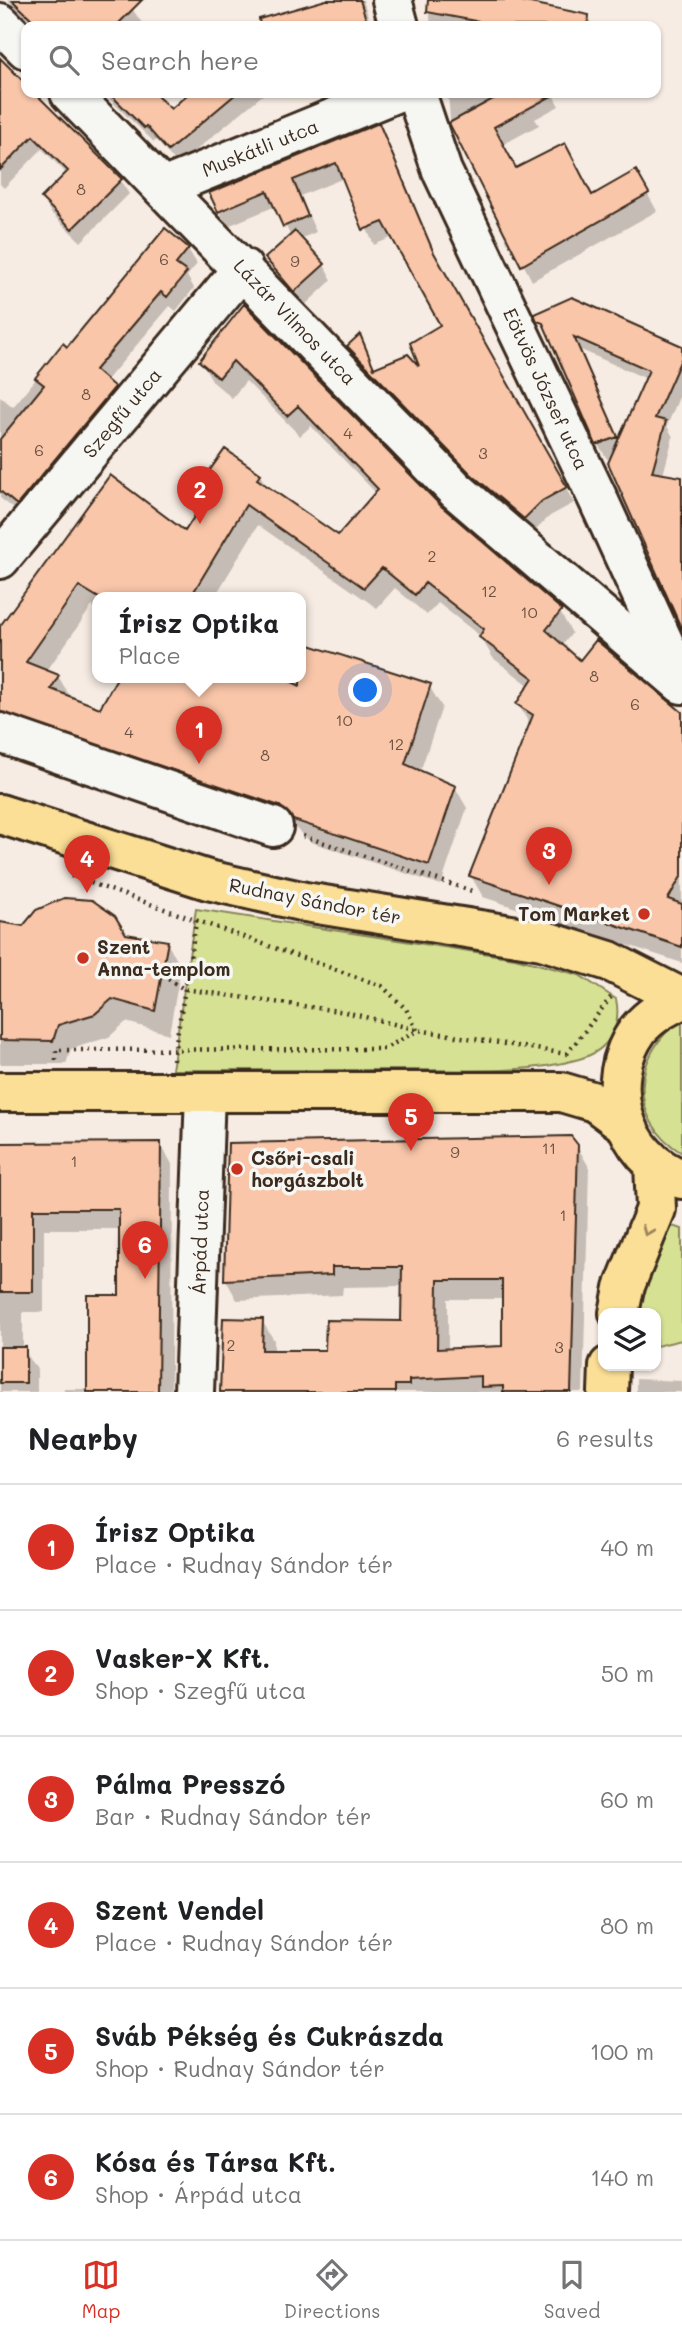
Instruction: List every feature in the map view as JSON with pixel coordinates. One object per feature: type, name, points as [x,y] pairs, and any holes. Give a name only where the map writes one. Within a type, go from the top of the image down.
[{"type":"main road","name":"Rudnay Sándor tér","points":[[0,814],[204,879],[305,901],[542,940],[609,961],[682,998]]},
{"type":"main road","points":[[620,1308],[624,1288],[656,1209],[668,1171],[638,1146],[626,1125],[619,1099],[620,1073],[634,1038],[642,1001],[632,974]]},
{"type":"main road","points":[[561,1092],[634,1038],[659,1010],[682,998]]},
{"type":"main road","points":[[0,1092],[561,1092],[595,1102],[626,1125]]},
{"type":"main road","points":[[608,1392],[609,1371]]},
{"type":"street","points":[[392,0],[397,21]]},
{"type":"street","points":[[0,23],[21,44]]},
{"type":"street","name":"Lázár Vilmos utca","points":[[75,98],[165,187],[456,490],[522,550]]},
{"type":"street","name":"Muskátli utca","points":[[165,187],[383,98]]},
{"type":"street","name":"Eötvös József utca","points":[[418,98],[442,172],[597,496],[682,684]]},
{"type":"street","name":"Szegfű utca","points":[[0,559],[243,268]]},
{"type":"street","name":"Eötvös József utca","points":[[522,550],[682,684]]},
{"type":"street","points":[[0,733],[273,827]]},
{"type":"street","name":"Árpád utca","points":[[186,1093],[194,1392]]},
{"type":"path","points":[[65,874],[383,986],[406,1009],[418,1030]]},
{"type":"path","points":[[186,1093],[174,1049],[204,879]]},
{"type":"path","points":[[561,1092],[567,1054],[632,974]]},
{"type":"path","points":[[162,975],[184,989],[345,1012],[418,1030],[567,1054]]},
{"type":"path","points":[[55,1092],[56,1050],[384,1049],[418,1030]]},
{"type":"green space","points":[[196,909],[515,958],[579,975],[616,999],[615,1029],[605,1044],[589,1055],[559,1064],[518,1069],[172,1070]]},
{"type":"green space","points":[[682,1019],[682,1153],[664,1139],[652,1123],[645,1105],[643,1086],[653,1050],[665,1033]]},
{"type":"green space","points":[[668,1225],[682,1229],[682,1340],[661,1345],[661,1308],[639,1308],[646,1278]]},
{"type":"building","points":[[12,0],[142,0],[121,21],[34,21]]},
{"type":"building","points":[[326,0],[360,0],[366,21],[259,21]]},
{"type":"building","points":[[428,0],[516,0],[589,15],[588,21],[475,21],[427,12]]},
{"type":"building","points":[[0,58],[21,79],[21,98],[40,98],[122,179],[72,229],[41,198],[68,171],[33,136],[0,170]]},
{"type":"building","points":[[114,98],[159,98],[171,109],[183,98],[231,98],[168,151],[146,126],[144,128]]},
{"type":"building","points":[[495,98],[548,98],[494,127],[516,168],[565,143],[592,195],[636,170],[649,193],[521,266],[449,123]]},
{"type":"building","points":[[379,123],[433,251],[567,487],[542,501],[524,519],[471,474],[347,346],[360,334],[374,368],[408,354],[419,366],[410,343],[440,325],[383,222],[363,230],[336,163],[293,180],[308,216],[283,227],[267,191],[218,212],[209,193]]},
{"type":"building","points":[[165,228],[189,248],[176,264],[187,272],[167,297],[161,292],[95,370],[115,387],[17,505],[0,491],[0,439],[44,385],[35,378],[63,343],[67,347]]},
{"type":"building","points":[[295,231],[325,264],[294,292],[265,258]]},
{"type":"building","points":[[572,297],[682,346],[682,357],[655,418],[666,421],[652,472],[682,477],[682,630],[608,463],[649,370],[574,337],[618,437],[596,445],[543,323],[537,321],[534,314]]},
{"type":"building","points":[[244,304],[440,505],[562,610],[546,630],[580,660],[596,640],[682,712],[682,875],[668,899],[682,904],[682,947],[469,876],[533,715],[516,704],[533,678],[479,637],[484,629],[425,583],[415,595],[382,568],[364,588],[246,505],[194,592],[92,594],[79,586],[26,662],[59,675],[51,689],[100,708],[114,683],[294,683],[300,686],[300,683],[306,683],[306,644],[431,684],[405,764],[456,786],[429,865],[293,820],[280,806],[0,712],[0,626],[110,475],[185,531],[215,484],[205,477],[225,449],[261,474],[257,479],[338,535],[378,489],[298,406],[287,416],[233,361],[219,378],[199,361]]},
{"type":"building","name":"Szent Anna-templom","points":[[64,898],[92,900],[115,916],[126,934],[168,941],[155,1011],[112,999],[95,1014],[58,1025],[53,1041],[0,1040],[0,922],[23,926],[36,910]]},
{"type":"building","points":[[571,1136],[578,1145],[571,1392],[503,1392],[503,1386],[481,1387],[481,1376],[409,1380],[409,1385],[395,1385],[395,1392],[220,1392],[223,1318],[263,1319],[262,1350],[325,1350],[326,1320],[401,1321],[402,1267],[332,1267],[332,1275],[224,1280],[228,1143]],"holes":[[[438,1280],[502,1280],[502,1346],[437,1349]]]},
{"type":"building","points":[[161,1142],[158,1392],[87,1392],[87,1295],[119,1295],[119,1209],[33,1209],[33,1292],[0,1292],[0,1143]]},
{"type":"building","points":[[0,1347],[26,1347],[26,1383],[0,1383]]},
{"type":"place","name":"Vasker-X Kft.","points":[[200,524]]},
{"type":"place","name":"Írisz Optika","points":[[199,764]]},
{"type":"place","name":"Pálma Presszó","points":[[549,885]]},
{"type":"place","name":"Szent Vendel","points":[[87,893]]},
{"type":"place","name":"Tom Market","points":[[644,914]]},
{"type":"place","name":"Szent Anna-templom","points":[[83,958]]},
{"type":"place","name":"Sváb Pékség és Cukrászda","points":[[411,1151]]},
{"type":"place","name":"Csőri-csali horgászbolt","points":[[237,1169]]},
{"type":"place","name":"Kósa és Társa Kft.","points":[[145,1279]]}]
